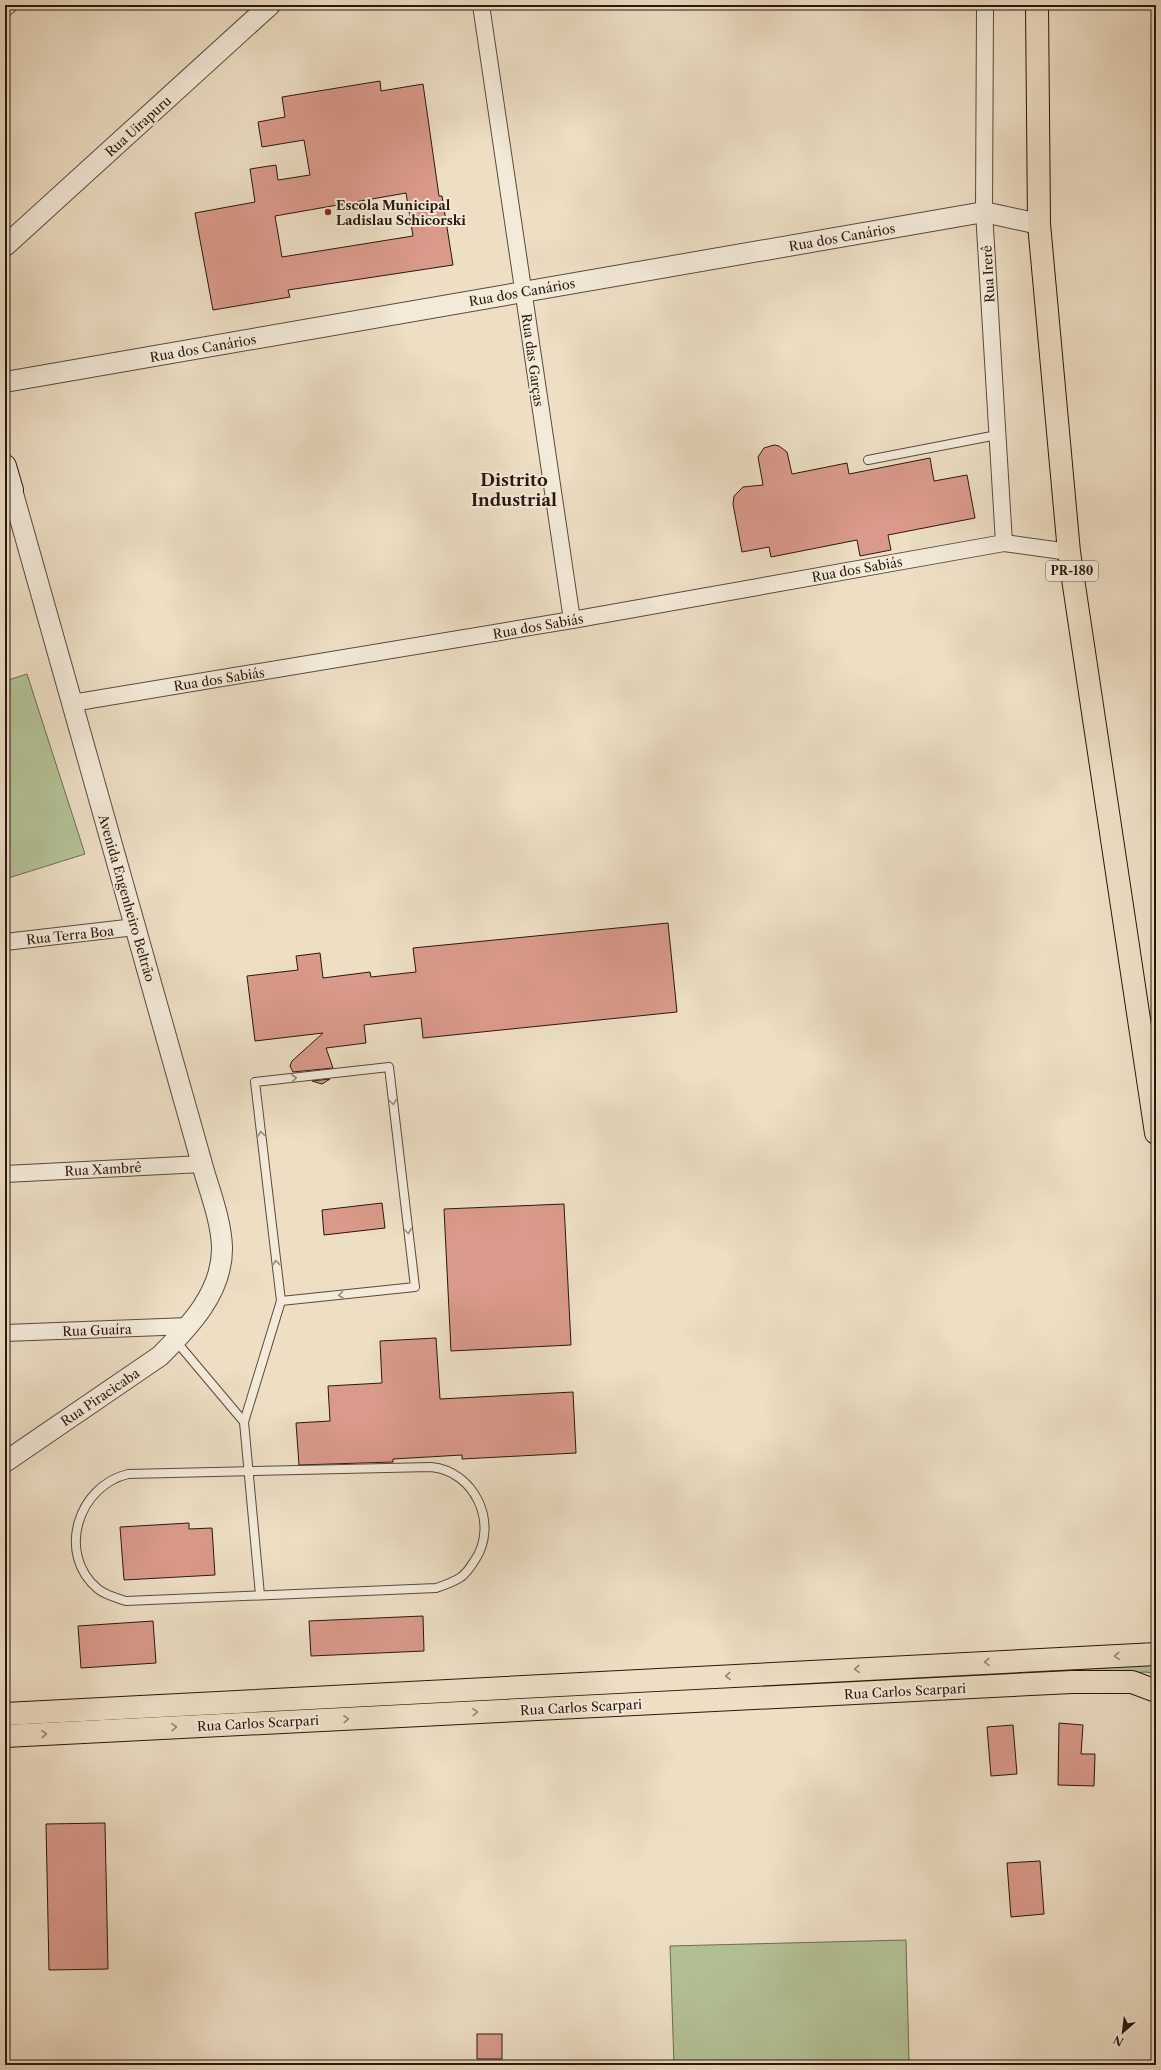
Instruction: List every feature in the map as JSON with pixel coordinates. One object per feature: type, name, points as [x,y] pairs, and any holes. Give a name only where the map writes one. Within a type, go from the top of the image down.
[{"type":"main road","name":"PR-180","points":[[1037,5],[1039,224],[1069,552],[1156,1132]]},
{"type":"main road","name":"Avenida Engenheiro Beltrão","points":[[5,466],[8,491]]},
{"type":"main road","name":"Rua Carlos Scarpari","points":[[5,1714],[1156,1654]]},
{"type":"main road","points":[[1030,1660],[1031,1684]]},
{"type":"main road","name":"Rua Carlos Scarpari","points":[[5,1736],[1031,1684],[1132,1682],[1156,1691]]},
{"type":"street","points":[[5,8],[9,5]]},
{"type":"street","name":"Rua Uirapuru","points":[[5,246],[270,5]]},
{"type":"street","name":"Rua das Garças","points":[[481,5],[572,620]]},
{"type":"street","name":"Rua Irerê","points":[[985,5],[984,212],[1004,543]]},
{"type":"street","name":"Rua dos Canários","points":[[5,382],[984,212],[1039,224]]},
{"type":"street","name":"Avenida Engenheiro Beltrão","points":[[8,491],[72,703],[219,1229],[222,1248],[220,1267],[209,1296],[189,1326]]},
{"type":"street","name":"Rua dos Sabiás","points":[[72,703],[572,620],[1004,543],[1069,552]]},
{"type":"street","name":"Rua Terra Boa","points":[[5,942],[135,928]]},
{"type":"street","name":"Rua Xambrê","points":[[5,1174],[202,1164]]},
{"type":"street","name":"Rua Guaíra","points":[[5,1333],[189,1326]]},
{"type":"street","name":"Rua Piracicaba","points":[[5,1462],[160,1356],[189,1326]]},
{"type":"lane","points":[[868,460],[997,435]]},
{"type":"lane","points":[[260,1595],[244,1422],[281,1302],[255,1082],[389,1067],[415,1286],[281,1302]]},
{"type":"lane","points":[[175,1340],[244,1422]]},
{"type":"lane","points":[[443,1468],[455,1474],[466,1483],[477,1498],[484,1515],[485,1536],[480,1552],[462,1576],[449,1584],[436,1588],[422,1589],[136,1601],[112,1596],[98,1590],[87,1578],[76,1550],[75,1533],[78,1517],[89,1500],[110,1480],[128,1474],[249,1471],[443,1468]]},
{"type":"green space","points":[[27,674],[85,854],[5,879],[5,681]]},
{"type":"green space","points":[[1156,1661],[1156,1674],[1146,1672],[1043,1677],[1042,1670]]},
{"type":"green space","points":[[906,1940],[909,2062],[674,2065],[670,1946]]},
{"type":"building","points":[[380,81],[381,91],[423,84],[439,196],[442,196],[453,265],[288,290],[290,297],[213,310],[195,213],[255,202],[250,169],[276,165],[278,180],[310,175],[304,140],[262,147],[258,122],[285,117],[282,97]],"holes":[[[406,193],[413,236],[282,257],[275,216]]]},
{"type":"building","points":[[774,445],[779,446],[787,452],[792,474],[847,463],[849,474],[930,458],[934,481],[967,475],[975,518],[888,535],[891,550],[860,556],[857,540],[771,557],[769,547],[742,552],[733,504],[734,496],[743,487],[763,485],[758,457],[764,448]]},
{"type":"building","points":[[668,923],[677,1012],[423,1038],[421,1018],[364,1025],[366,1043],[326,1048],[333,1068],[293,1072],[290,1066],[292,1061],[323,1033],[255,1041],[247,976],[298,970],[296,956],[320,953],[323,978],[370,972],[371,977],[416,972],[413,948]]},
{"type":"building","points":[[330,1079],[322,1084],[312,1081]]},
{"type":"building","points":[[382,1203],[385,1228],[324,1235],[322,1210]]},
{"type":"building","points":[[564,1204],[571,1345],[451,1351],[444,1209]]},
{"type":"building","points":[[436,1338],[440,1399],[573,1392],[576,1453],[462,1459],[462,1455],[393,1459],[393,1462],[299,1465],[296,1423],[330,1421],[328,1386],[382,1383],[380,1341]]},
{"type":"building","points":[[189,1523],[189,1529],[212,1528],[215,1575],[124,1580],[120,1527]]},
{"type":"building","points":[[423,1616],[424,1651],[311,1656],[309,1621]]},
{"type":"building","points":[[153,1621],[156,1663],[81,1668],[78,1626]]},
{"type":"building","points":[[1059,1723],[1083,1725],[1081,1754],[1095,1754],[1094,1786],[1058,1785]]},
{"type":"building","points":[[1013,1725],[1017,1774],[991,1776],[987,1727]]},
{"type":"building","points":[[105,1823],[108,1969],[49,1970],[46,1824]]},
{"type":"building","points":[[1040,1861],[1044,1914],[1011,1917],[1007,1863]]},
{"type":"building","points":[[477,2034],[502,2034],[502,2059],[477,2059]]},
{"type":"place","name":"Escola Municipal Ladislau Schicorski","points":[[328,212]]},
{"type":"district","name":"Distrito Industrial","points":[[514,490]]}]
